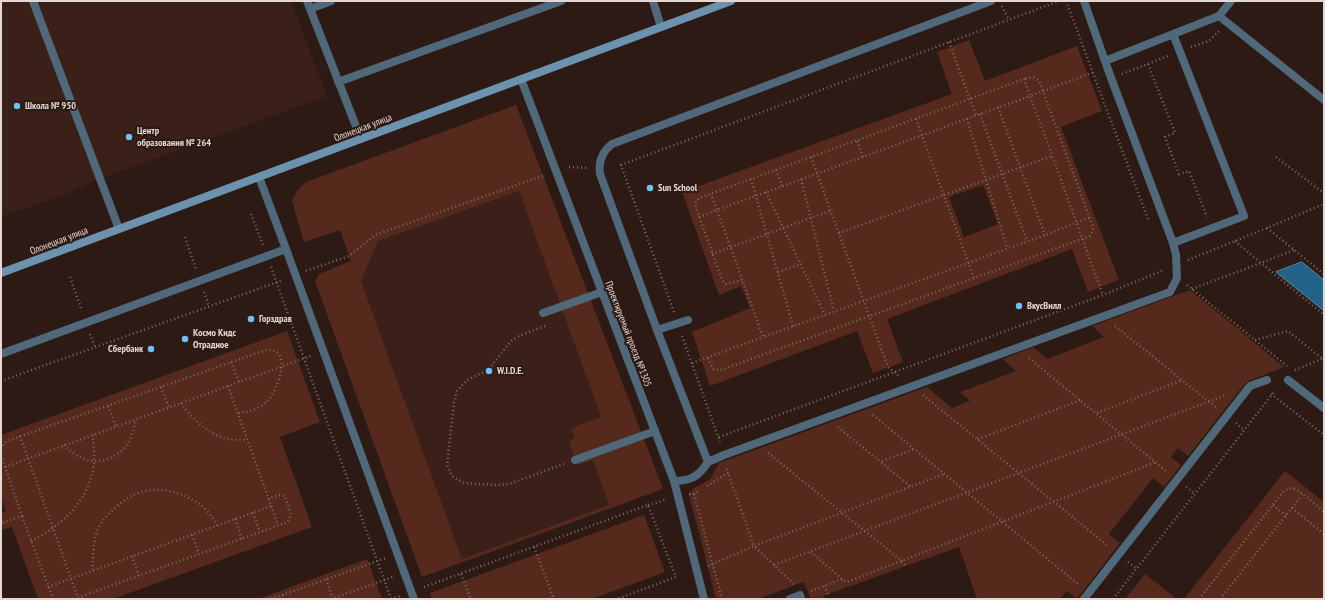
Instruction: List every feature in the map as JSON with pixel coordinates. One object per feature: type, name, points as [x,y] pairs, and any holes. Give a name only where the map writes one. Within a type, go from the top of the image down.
[{"type":"street","points":[[33,1],[119,229]]},
{"type":"street","points":[[331,1],[308,5],[361,139]]},
{"type":"street","points":[[338,82],[561,1]]},
{"type":"street","points":[[653,1],[661,27]]},
{"type":"street","name":"Олонецкая улица","points":[[1,273],[731,1]]},
{"type":"street","points":[[708,462],[599,169],[603,152],[612,144],[991,1]]},
{"type":"street","points":[[674,481],[683,481],[694,478],[701,472],[708,462],[756,443],[1170,292],[1177,278],[1176,255],[1173,243],[1104,60],[1084,1]]},
{"type":"street","points":[[1104,60],[1219,16],[1231,1]]},
{"type":"street","points":[[1219,16],[1324,100]]},
{"type":"street","points":[[1173,34],[1244,216],[1173,243]]},
{"type":"street","name":"Проектируемый проезд №1305","points":[[521,79],[674,481],[704,599]]},
{"type":"street","points":[[259,177],[413,595]]},
{"type":"street","points":[[1,354],[286,249]]},
{"type":"street","points":[[543,313],[602,292]]},
{"type":"street","points":[[658,330],[688,320]]},
{"type":"street","points":[[1086,596],[1250,386],[1267,380]]},
{"type":"street","points":[[1288,380],[1324,408]]},
{"type":"street","points":[[576,460],[655,431]]},
{"type":"street","points":[[790,599],[801,597]]},
{"type":"path","points":[[1000,1],[1009,20]]},
{"type":"path","points":[[1,381],[349,256],[375,235],[568,167],[599,169],[621,166],[1059,1]]},
{"type":"path","points":[[1066,1],[1150,225]]},
{"type":"path","points":[[949,42],[976,116]]},
{"type":"path","points":[[1148,64],[1175,133],[1165,136],[1167,143],[1179,174],[1189,171],[1211,228]]},
{"type":"path","points":[[699,217],[1093,73]]},
{"type":"path","points":[[708,358],[713,369],[721,370],[1090,236],[1093,231],[1090,218],[1038,80],[1030,77],[699,198],[696,208],[712,254],[724,282],[730,284],[742,280]]},
{"type":"path","points":[[1024,80],[1103,295]]},
{"type":"path","points":[[998,107],[1045,234]]},
{"type":"path","points":[[980,114],[1027,241]]},
{"type":"path","points":[[916,119],[974,278]]},
{"type":"path","points":[[967,119],[1007,248]]},
{"type":"path","points":[[857,140],[863,157]]},
{"type":"path","points":[[839,234],[1052,156]]},
{"type":"path","points":[[811,157],[888,367],[1137,569]]},
{"type":"path","points":[[1276,157],[1324,193]]},
{"type":"path","points":[[621,166],[719,437],[1103,295],[1324,204]]},
{"type":"path","points":[[776,170],[782,186]]},
{"type":"path","points":[[751,179],[793,326]]},
{"type":"path","points":[[801,179],[834,311]]},
{"type":"path","points":[[766,192],[825,314]]},
{"type":"path","points":[[711,194],[763,337]]},
{"type":"path","points":[[712,254],[830,211]]},
{"type":"path","points":[[692,363],[1090,218]]},
{"type":"path","points":[[1268,228],[1324,274]]},
{"type":"path","points":[[1235,240],[1324,315]]},
{"type":"path","points":[[1192,289],[1295,250]]},
{"type":"path","points":[[778,272],[801,264]]},
{"type":"path","points":[[1177,278],[1292,371],[1323,359]]},
{"type":"path","points":[[276,282],[391,599],[413,595],[461,574],[648,505],[676,577]]},
{"type":"path","points":[[1085,301],[1244,430]]},
{"type":"path","points":[[543,313],[547,323],[546,326],[519,336],[511,341],[488,370],[467,380],[457,391],[454,403],[447,465],[452,476],[464,483],[496,485],[509,484],[576,460]]},
{"type":"path","points":[[1255,340],[1288,331],[1323,359]]},
{"type":"path","points":[[811,551],[846,582],[1156,462],[999,334]]},
{"type":"path","points":[[1,449],[7,441],[20,436],[232,362],[270,350],[275,351],[282,367],[276,389],[266,402],[250,411],[237,413]]},
{"type":"path","points":[[5,467],[298,361]]},
{"type":"path","points":[[232,362],[239,382]]},
{"type":"path","points":[[1097,413],[1182,380]]},
{"type":"path","points":[[228,386],[278,525]]},
{"type":"path","points":[[161,387],[168,408]]},
{"type":"path","points":[[844,391],[967,492],[1086,596]]},
{"type":"path","points":[[1115,599],[1272,394],[1324,435]]},
{"type":"path","points":[[774,565],[1227,395]]},
{"type":"path","points":[[977,439],[1081,400]]},
{"type":"path","points":[[181,403],[188,414],[208,430],[227,439],[247,440]]},
{"type":"path","points":[[108,406],[116,426]]},
{"type":"path","points":[[827,417],[911,486]]},
{"type":"path","points":[[64,445],[75,455],[86,460],[95,461],[107,459],[120,453],[128,444],[136,419]]},
{"type":"path","points":[[740,429],[866,531],[906,566]]},
{"type":"path","points":[[31,541],[53,529],[66,518],[82,498],[91,478],[95,461],[92,435]]},
{"type":"path","points":[[20,436],[71,578],[76,598],[288,522],[292,514],[287,499],[281,495],[268,499]]},
{"type":"path","points":[[881,462],[914,449]]},
{"type":"path","points":[[1,454],[53,599]]},
{"type":"path","points":[[728,473],[754,546],[795,584],[801,597],[842,579]]},
{"type":"path","points":[[617,599],[697,570],[754,546],[944,474]]},
{"type":"path","points":[[1199,599],[1287,489],[1291,488],[1324,512]]},
{"type":"path","points":[[93,570],[97,531],[104,517],[123,500],[141,492],[158,490],[181,493],[204,507],[218,526]]},
{"type":"path","points":[[694,494],[722,599]]},
{"type":"path","points":[[1220,599],[1302,495]]},
{"type":"path","points":[[1273,505],[1286,516]]},
{"type":"path","points":[[48,587],[271,506]]},
{"type":"path","points":[[1292,508],[1324,534]]},
{"type":"path","points":[[253,513],[260,532]]},
{"type":"path","points":[[1,523],[22,516]]},
{"type":"path","points":[[235,519],[242,538]]},
{"type":"path","points":[[192,535],[199,554]]},
{"type":"path","points":[[534,547],[554,599]]},
{"type":"path","points":[[272,599],[398,554]]},
{"type":"path","points":[[132,556],[139,576]]},
{"type":"path","points":[[326,579],[333,599],[405,573]]},
{"type":"path","points":[[461,574],[470,599]]},
{"type":"path","points":[[824,586],[828,594]]},
{"type":"path","points":[[283,595],[285,599]]},
{"type":"shaded area","name":"Центр образования № 264","points":[[1,1],[291,1],[327,96],[1,217]]},
{"type":"shaded area","points":[[969,40],[985,81],[1077,46],[1102,111],[1061,127],[1119,280],[1088,292],[1072,249],[887,319],[903,362],[873,373],[857,331],[710,386],[692,332],[750,308],[741,286],[719,295],[682,192],[952,94],[937,52]],"holes":[[[983,185],[998,224],[964,237],[949,197]]]},
{"type":"shaded area","points":[[516,105],[663,489],[422,577],[315,281],[319,274],[351,261],[340,230],[304,242],[292,201],[297,191],[306,182]],"holes":[[[519,191],[601,417],[571,428],[575,438],[569,441],[577,465],[593,460],[609,505],[462,559],[361,281],[378,241]]]},
{"type":"shaded area","name":"W.I.D.E.","points":[[519,190],[601,417],[571,428],[575,439],[569,441],[593,459],[609,505],[462,559],[361,281],[378,241]]},
{"type":"shaded area","points":[[1190,290],[1284,367],[1246,382],[1188,456],[1178,448],[1171,457],[1181,465],[1164,487],[1153,478],[1109,534],[1120,543],[1077,599],[1067,591],[1060,599],[977,599],[959,547],[823,596],[824,599],[811,599],[804,582],[758,599],[716,599],[689,494],[693,489],[710,479],[719,463],[927,387],[952,408],[970,401],[960,392],[1016,371],[1003,359],[1033,347],[1047,359],[1104,337],[1092,326]]},
{"type":"shaded area","points":[[287,331],[320,422],[280,437],[312,527],[113,599],[38,599],[12,527],[1,530],[1,513],[6,511],[1,497],[1,435]]},
{"type":"shaded area","points":[[1285,471],[1324,502],[1324,599],[1184,599]]},
{"type":"shaded area","points":[[644,515],[665,572],[592,599],[432,599],[430,593]]},
{"type":"shaded area","points":[[367,559],[382,599],[258,599]]},
{"type":"shaded area","points":[[1145,574],[1177,599],[1125,599]]},
{"type":"water","points":[[1302,262],[1324,280],[1324,311],[1276,272]]},
{"type":"place","name":"Школа № 950","points":[[17,106]]},
{"type":"place","name":"Центр образования № 264","points":[[129,137]]},
{"type":"place","name":"Sun School","points":[[650,188]]},
{"type":"place","name":"ВкусВилл","points":[[1019,306]]},
{"type":"place","name":"Горздрав","points":[[251,319]]},
{"type":"place","name":"Космо Кидс Отрадное","points":[[185,339]]},
{"type":"place","name":"Сбербанк","points":[[151,349]]},
{"type":"place","name":"W.I.D.E.","points":[[489,371]]}]
